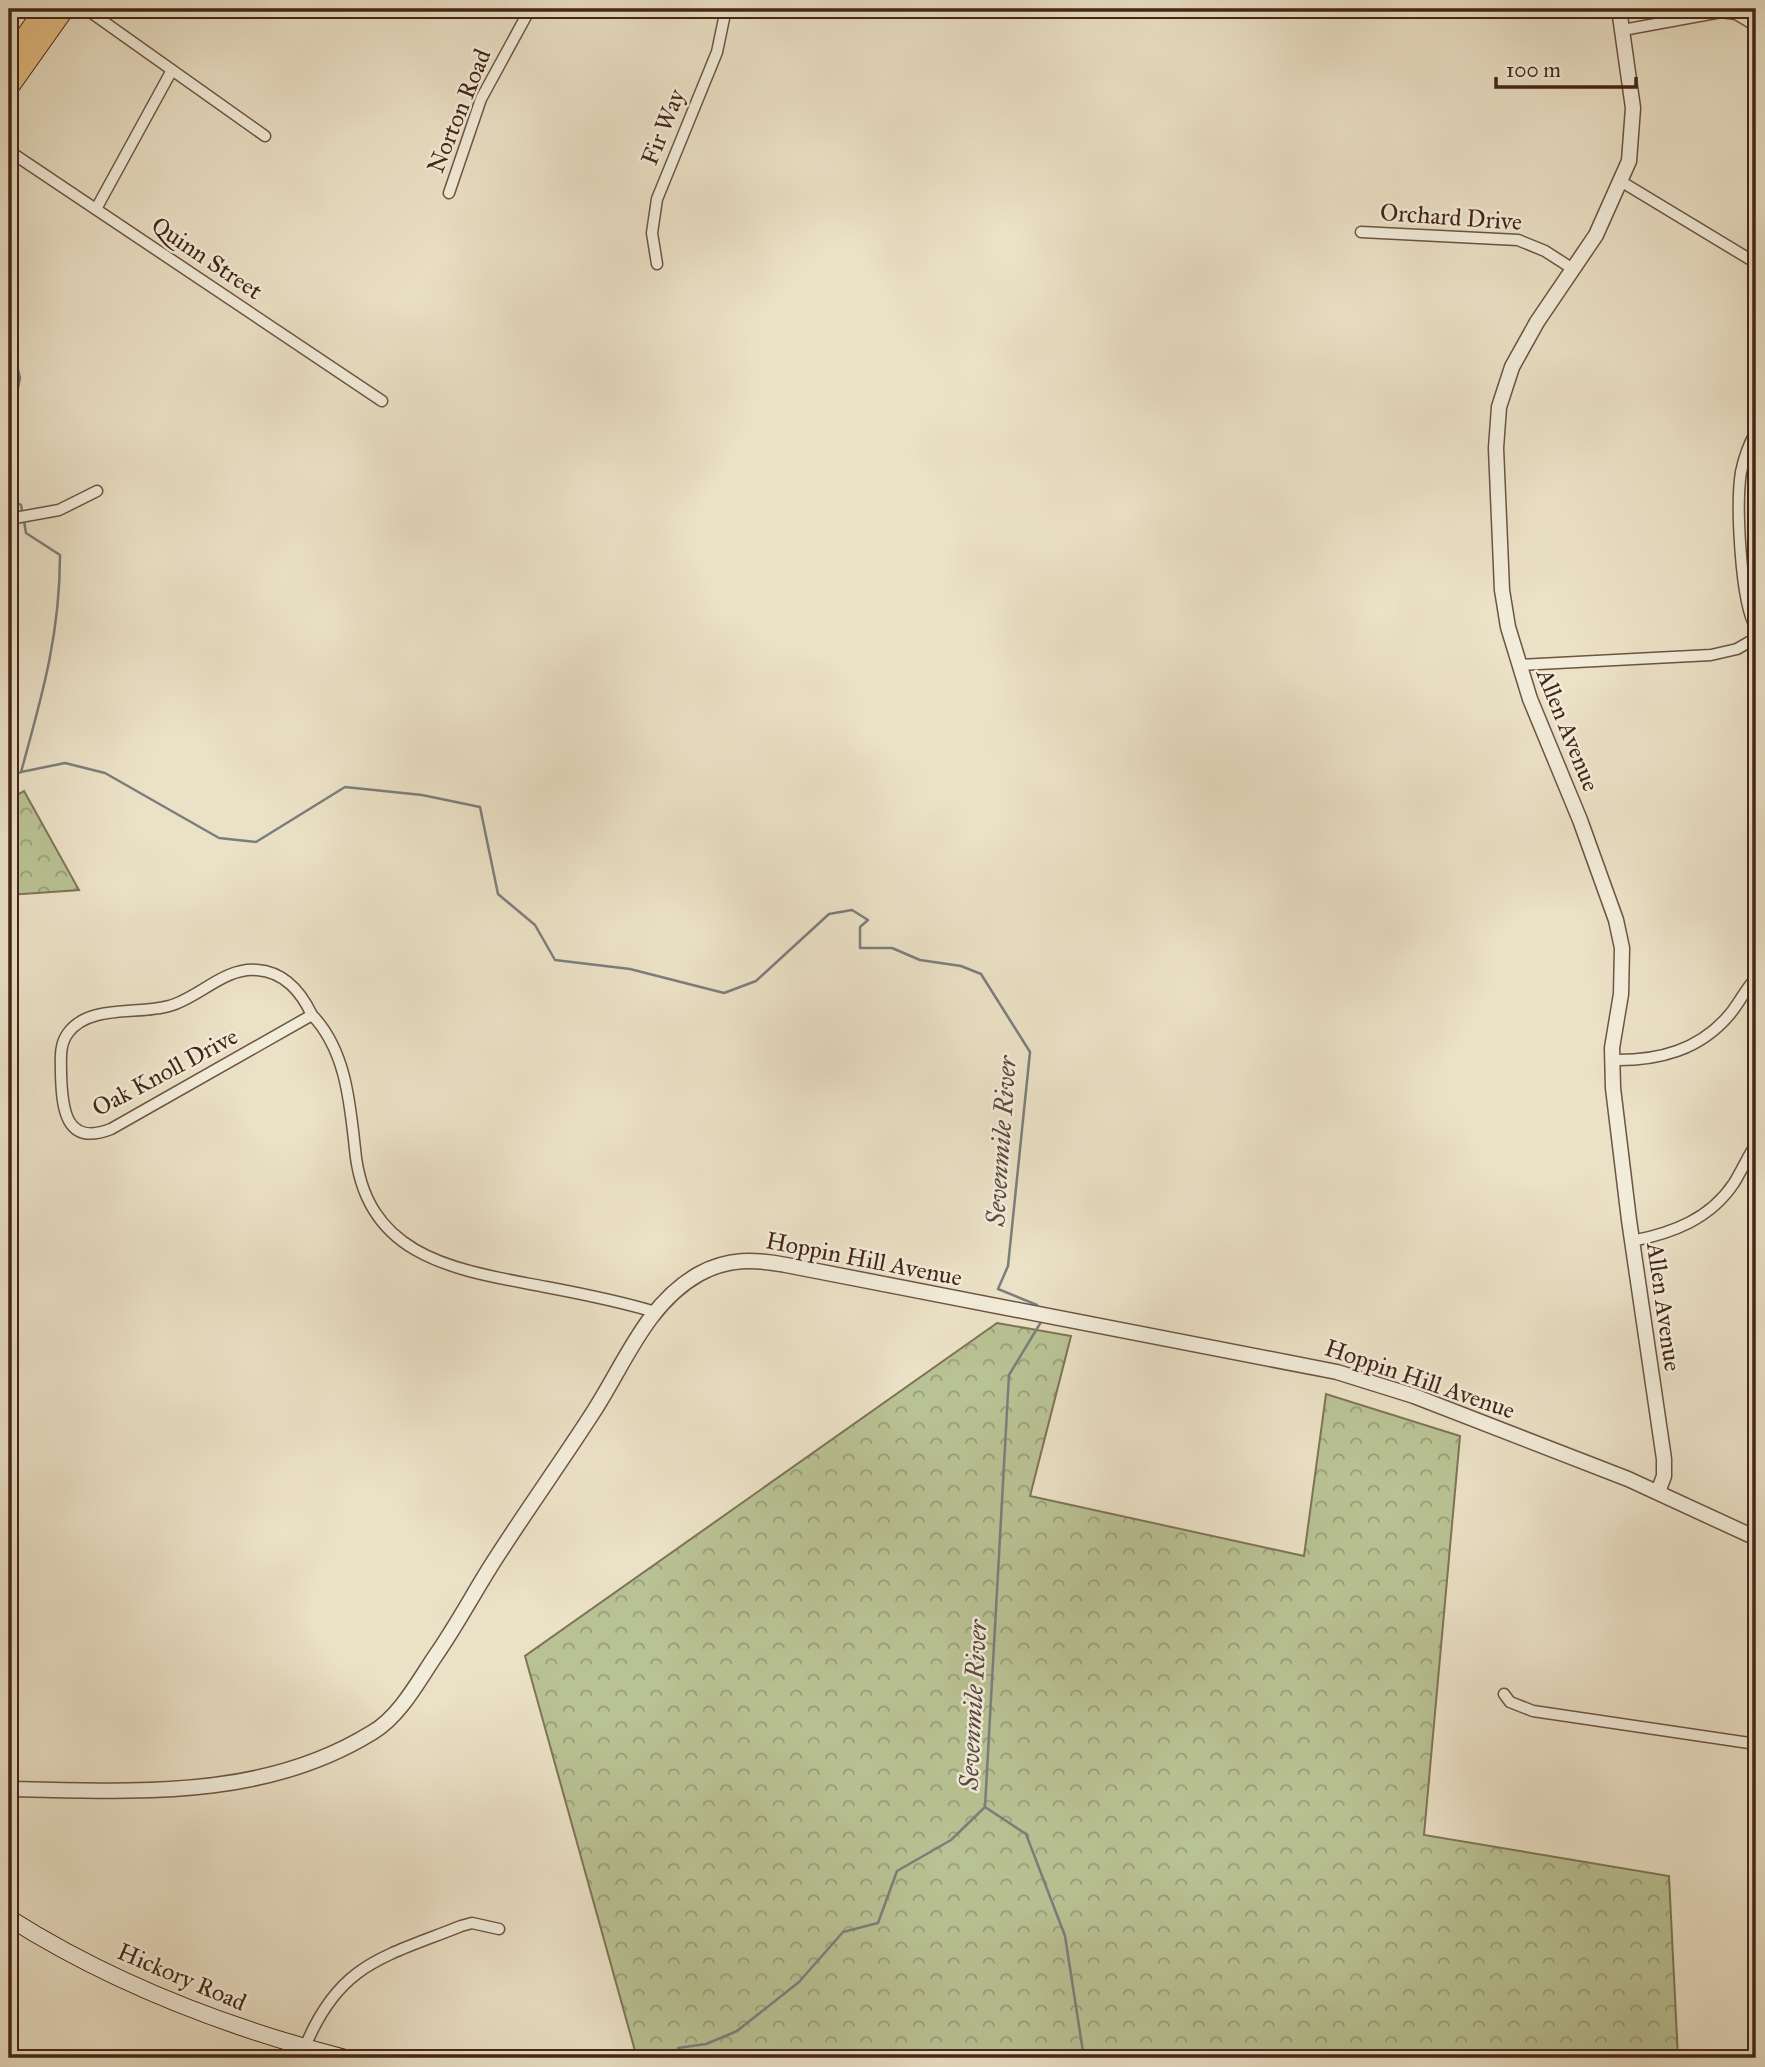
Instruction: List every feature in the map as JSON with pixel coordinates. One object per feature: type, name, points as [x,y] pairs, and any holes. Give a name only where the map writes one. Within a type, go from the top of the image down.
[{"type":"main road","points":[[9,59],[44,9]]},
{"type":"main road","points":[[9,88],[65,9]]},
{"type":"main road","name":"Hickory Road","points":[[9,1918],[74,1955],[150,1990],[216,2017],[345,2058]]},
{"type":"street","points":[[86,9],[265,136]]},
{"type":"street","name":"Norton Road","points":[[449,193],[481,99],[530,9]]},
{"type":"street","name":"Fir Way","points":[[657,264],[652,233],[657,199],[717,52],[726,9]]},
{"type":"street","name":"Allen Avenue","points":[[1619,9],[1633,130],[1629,161],[1622,182],[1595,235],[1512,367],[1496,424],[1503,600],[1518,665],[1580,820],[1620,937],[1622,974],[1612,1060],[1632,1241],[1664,1459],[1664,1476],[1658,1492]]},
{"type":"street","points":[[1623,30],[1721,12],[1736,14],[1756,26]]},
{"type":"street","points":[[96,209],[172,70]]},
{"type":"street","name":"Quinn Street","points":[[9,151],[382,401]]},
{"type":"street","points":[[1622,182],[1756,263]]},
{"type":"street","name":"Orchard Drive","points":[[1362,232],[1518,240],[1545,251],[1573,269]]},
{"type":"street","points":[[1756,431],[1745,457],[1740,485],[1746,592],[1750,615],[1756,628]]},
{"type":"street","points":[[12,518],[74,505],[97,491]]},
{"type":"street","points":[[1518,665],[1711,655],[1737,649],[1756,638]]},
{"type":"street","name":"Oak Knoll Drive","points":[[312,1016],[111,1129],[88,1134],[71,1126],[64,1115],[61,1047],[67,1034],[83,1020],[171,1006],[229,976],[249,970],[281,977],[297,990],[331,1043],[343,1074],[355,1155],[372,1211],[406,1246],[459,1270],[611,1299],[655,1312]]},
{"type":"street","points":[[1612,1060],[1643,1061],[1677,1053],[1711,1035],[1756,978]]},
{"type":"street","points":[[1632,1241],[1670,1233],[1709,1210],[1733,1184],[1756,1144]]},
{"type":"street","name":"Hoppin Hill Avenue","points":[[9,1789],[174,1791],[246,1782],[300,1768],[376,1731],[393,1715],[461,1620],[489,1569],[595,1409],[655,1312],[687,1281],[723,1264],[748,1260],[786,1265],[1347,1374],[1446,1408],[1658,1492],[1756,1538]]},
{"type":"street","points":[[1504,1693],[1510,1702],[1533,1711],[1756,1744]]},
{"type":"street","points":[[304,2047],[328,1999],[357,1971],[374,1961],[461,1926],[472,1923],[499,1929]]},
{"type":"green space","points":[[24,791],[79,890],[9,895],[9,799]]},
{"type":"green space","points":[[997,1323],[1071,1336],[1030,1496],[1304,1556],[1326,1394],[1460,1436],[1424,1835],[1669,1876],[1678,2058],[637,2058],[525,1656]]},
{"type":"waterway","name":"Sevenmile River","points":[[9,334],[20,378],[9,432]]},
{"type":"waterway","name":"Sevenmile River","points":[[9,498],[21,505],[23,515]]},
{"type":"waterway","name":"Sevenmile River","points":[[21,772],[43,691],[53,639],[60,555],[26,533],[24,521]]},
{"type":"waterway","name":"Sevenmile River","points":[[9,778],[21,772],[65,763],[105,773],[219,838],[256,842],[345,787],[422,795],[480,807],[498,894],[535,925],[555,960],[630,969],[724,993],[756,981],[829,914],[852,910],[868,920],[860,927],[860,948],[892,948],[920,960],[961,966],[981,974],[1030,1052],[1008,1266],[998,1289],[1037,1305]]},
{"type":"waterway","name":"Sevenmile River","points":[[678,2058],[678,2048],[706,2044],[737,2031],[799,1982],[843,1932],[878,1923],[897,1871],[951,1840],[985,1807],[1009,1375],[1041,1322]]},
{"type":"waterway","points":[[985,1807],[1026,1834],[1065,1936],[1084,2058]]}]
